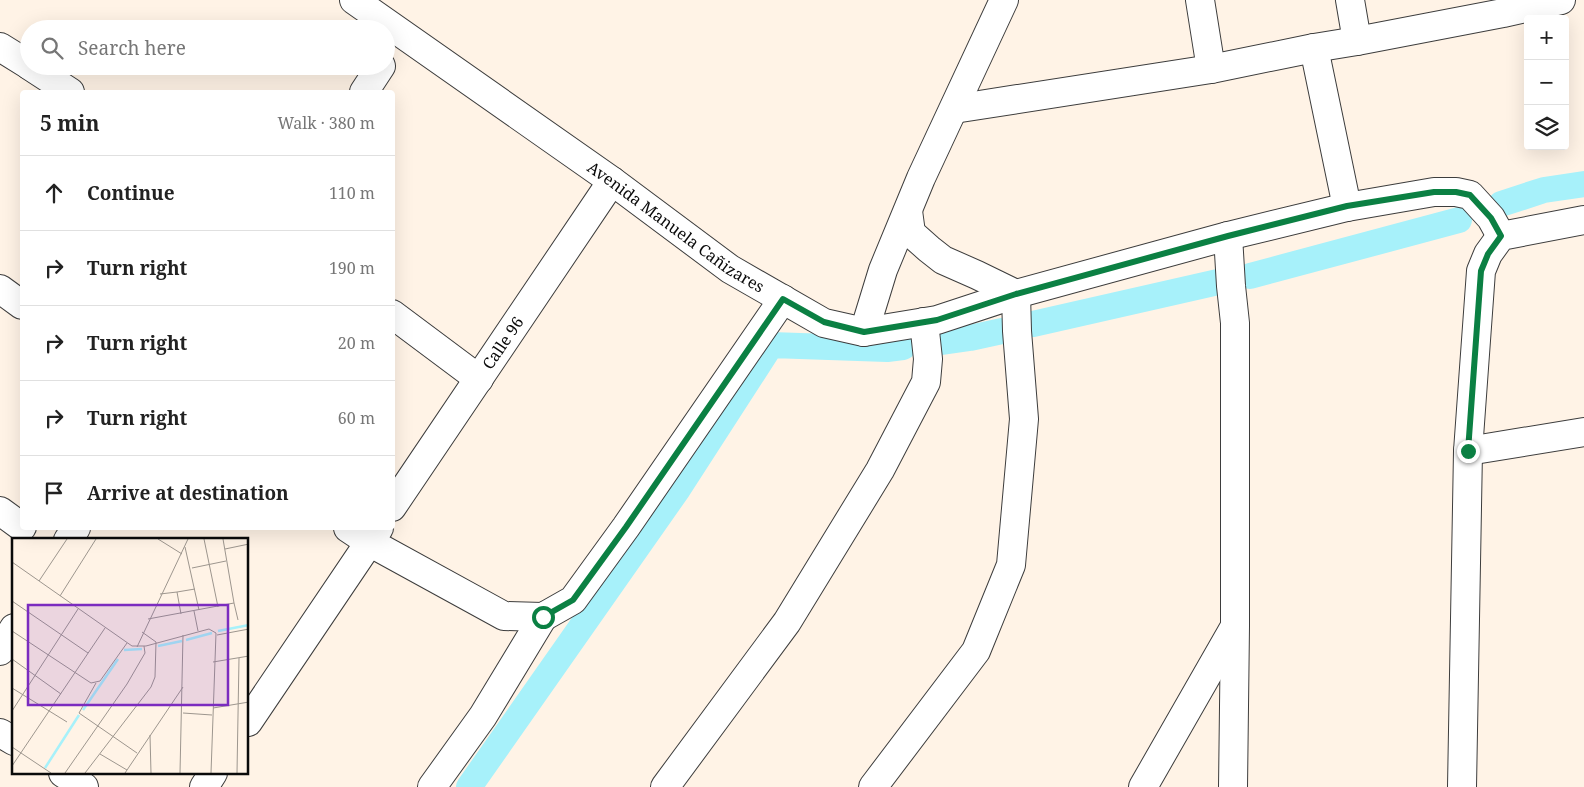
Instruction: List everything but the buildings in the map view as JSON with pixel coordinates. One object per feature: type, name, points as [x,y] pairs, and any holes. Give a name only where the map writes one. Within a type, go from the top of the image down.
[{"type":"street","name":"Avenida Manuela Cañizares","points":[[354,0],[381,20]]},
{"type":"street","points":[[864,332],[883,270],[921,178],[1004,0]]},
{"type":"street","points":[[1200,0],[1211,69]]},
{"type":"street","points":[[1350,0],[1357,41]]},
{"type":"street","points":[[954,109],[1211,69],[1357,41],[1502,7],[1561,0]]},
{"type":"street","name":"Avenida Manuela Cañizares","points":[[395,30],[612,181],[730,269],[824,322],[864,332],[937,320],[1016,294],[1228,236],[1347,206],[1434,192],[1456,192],[1470,195],[1496,227]]},
{"type":"street","points":[[395,46],[402,35]]},
{"type":"street","points":[[0,47],[20,60]]},
{"type":"street","points":[[1314,48],[1347,206]]},
{"type":"street","points":[[43,75],[67,90]]},
{"type":"street","points":[[365,90],[375,75]]},
{"type":"street","name":"Calle 96","points":[[395,503],[612,181]]},
{"type":"street","points":[[873,787],[976,651],[1011,565],[1024,419],[1016,294],[943,260],[929,250],[912,232],[908,212]]},
{"type":"street","points":[[1462,787],[1468,451],[1481,271],[1496,227],[1584,220]]},
{"type":"street","points":[[1228,236],[1230,286],[1235,322],[1233,787]]},
{"type":"street","points":[[0,289],[20,304]]},
{"type":"street","points":[[432,787],[483,716],[543,617],[573,600],[626,527],[783,299]]},
{"type":"street","points":[[395,316],[479,379]]},
{"type":"street","points":[[665,787],[787,622],[880,470],[926,382],[928,359],[924,322]]},
{"type":"street","points":[[1468,451],[1584,432]]},
{"type":"street","points":[[0,511],[20,525]]},
{"type":"street","points":[[27,530],[37,538]]},
{"type":"street","points":[[252,705],[365,532],[504,616],[543,617]]},
{"type":"street","points":[[1143,787],[1235,626]]},
{"type":"street","points":[[0,651],[12,631]]},
{"type":"street","points":[[0,732],[12,740]]},
{"type":"street","points":[[64,774],[84,787]]},
{"type":"street","points":[[204,787],[212,774]]},
{"type":"waterway","points":[[1501,204],[1544,190],[1584,184]]},
{"type":"waterway","points":[[1250,276],[1459,220]]},
{"type":"waterway","points":[[1033,324],[1218,282]]},
{"type":"waterway","points":[[942,342],[1002,331]]},
{"type":"waterway","points":[[469,787],[678,489],[771,345],[887,349],[903,347]]},
{"type":"route","points":[[543,617],[573,600],[626,527],[783,299],[824,322],[864,332],[937,320],[1016,294],[1228,236],[1347,206],[1434,192],[1456,192],[1470,195],[1491,218],[1501,236],[1488,254],[1481,271],[1468,451]]}]
